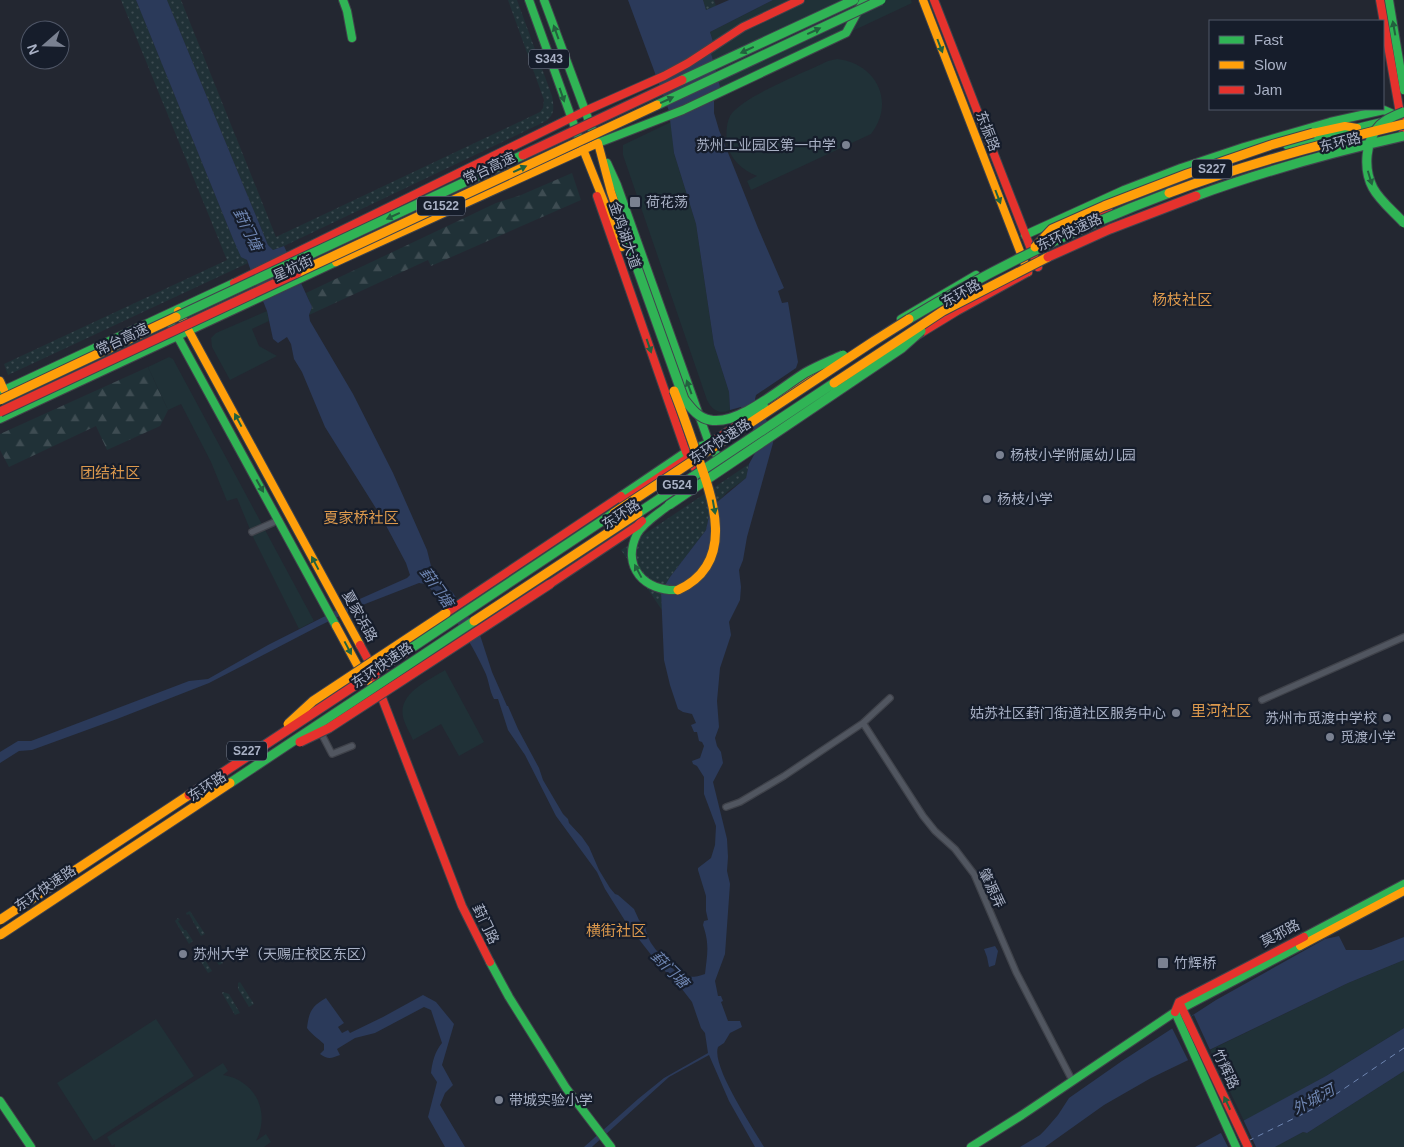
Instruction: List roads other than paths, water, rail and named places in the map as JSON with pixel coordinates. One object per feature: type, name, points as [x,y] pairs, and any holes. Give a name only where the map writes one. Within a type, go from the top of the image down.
[{"type":"main road","points":[[343,0],[352,38]]},
{"type":"main road","name":"金鸡湖大道","points":[[529,0],[570,118],[583,149],[597,196],[687,454],[700,477]]},
{"type":"main road","name":"金鸡湖大道","points":[[544,0],[585,111],[617,185],[709,443],[722,463]]},
{"type":"main road","name":"星杭街","points":[[2,391],[292,256],[570,118],[650,83],[688,63],[744,27],[800,0]]},
{"type":"main road","name":"常台高速","points":[[0,400],[854,0]]},
{"type":"main road","name":"星杭街","points":[[0,419],[583,149],[663,119],[846,34],[864,0]]},
{"type":"main road","name":"常台高速","points":[[0,412],[881,0]]},
{"type":"main road","name":"东振路","points":[[923,0],[1028,272]]},
{"type":"main road","name":"东振路","points":[[934,0],[1025,235],[1029,250],[1038,267]]},
{"type":"main road","points":[[1380,0],[1384,20]]},
{"type":"main road","points":[[1389,0],[1404,90]]},
{"type":"main road","points":[[1384,20],[1403,117],[1404,136]]},
{"type":"main road","points":[[1025,235],[1143,182],[1244,147],[1330,122],[1384,110],[1403,117]]},
{"type":"main road","points":[[1403,117],[1384,122],[1376,129],[1370,141],[1367,163],[1368,174],[1373,187],[1404,223]]},
{"type":"main road","name":"东环路","points":[[0,915],[677,464],[687,454],[709,443],[925,304],[976,274],[1019,252],[1029,250],[1105,211],[1188,178],[1272,150],[1403,117]]},
{"type":"main road","name":"东环快速路","points":[[0,920],[874,341],[1029,250],[1232,169],[1403,117]]},
{"type":"main road","points":[[1029,250],[1052,229],[1104,206],[1204,168],[1313,133],[1345,126],[1357,128]]},
{"type":"main road","name":"东环快速路","points":[[0,935],[943,311],[983,288],[1062,250],[1153,210],[1276,167],[1362,144],[1404,136]]},
{"type":"main road","name":"东环路","points":[[0,940],[928,328],[1038,267],[1148,218],[1300,166],[1404,140]]},
{"type":"main road","points":[[598,143],[625,246],[686,424],[706,480],[716,517],[711,556],[697,579],[686,588],[674,591],[655,589],[646,583],[634,565],[634,545],[638,532],[644,525],[701,483],[709,478],[733,462],[902,348],[943,311]]},
{"type":"main road","points":[[583,149],[625,246],[684,399],[692,410],[706,419],[722,421],[737,417],[804,374],[874,341]]},
{"type":"main road","points":[[1143,182],[1146,190],[1144,195]]},
{"type":"main road","points":[[1086,206],[1092,211],[1105,211]]},
{"type":"main road","name":"夏家浜路","points":[[177,309],[372,667],[379,690]]},
{"type":"main road","name":"夏家浜路","points":[[166,314],[362,674],[379,690]]},
{"type":"main road","points":[[0,381],[2,391]]},
{"type":"main road","points":[[246,460],[256,454]]},
{"type":"main road","points":[[264,746],[313,701],[687,454]]},
{"type":"main road","points":[[677,464],[689,485]]},
{"type":"main road","points":[[270,756],[329,728],[637,526],[655,508]]},
{"type":"main road","name":"葑门路","points":[[379,690],[462,906],[479,943],[508,997],[539,1047],[566,1088],[612,1147]]},
{"type":"main road","points":[[131,828],[142,846]]},
{"type":"main road","name":"莫邪路","points":[[971,1147],[1179,1007],[1404,884]]},
{"type":"main road","name":"莫邪路","points":[[1179,1007],[1404,891]]},
{"type":"main road","name":"竹辉路","points":[[1179,1007],[1183,1021],[1236,1147]]},
{"type":"main road","name":"竹辉路","points":[[1183,1021],[1248,1147]]},
{"type":"main road","points":[[0,1101],[31,1147]]},
{"type":"street","points":[[252,532],[279,520]]},
{"type":"street","points":[[1262,700],[1404,637]]},
{"type":"street","points":[[726,807],[740,802],[784,776],[863,723],[890,698]]},
{"type":"street","name":"肇源弄","points":[[863,723],[923,816],[955,849],[974,874],[1016,972],[1072,1080]]},
{"type":"street","points":[[319,729],[332,754],[352,746]]},
{"type":"water","name":"葑门塘","points":[[136,0],[167,0],[268,245],[273,250],[284,246],[312,307],[309,315],[310,321],[353,394],[393,473],[427,550],[433,574],[453,593],[480,635],[492,672],[518,729],[539,768],[543,780],[569,823],[589,847],[599,870],[610,888],[634,909],[639,920],[645,926],[653,946],[676,971],[691,977],[705,974],[707,944],[703,925],[704,921],[708,920],[706,896],[698,868],[711,858],[715,845],[716,826],[704,794],[704,777],[692,761],[700,758],[704,746],[699,741],[697,732],[694,732],[691,725],[696,723],[692,714],[678,709],[664,660],[661,592],[670,577],[706,530],[710,511],[716,503],[746,478],[749,464],[760,444],[741,407],[730,410],[729,392],[714,345],[696,224],[674,153],[669,111],[628,0],[703,0],[706,10],[729,0],[773,0],[710,32],[716,51],[711,53],[720,87],[714,96],[714,113],[758,228],[784,288],[778,291],[782,303],[788,302],[798,362],[796,368],[756,395],[755,399],[774,434],[739,570],[740,600],[729,622],[731,635],[720,668],[717,701],[719,727],[715,738],[723,763],[713,782],[727,839],[727,871],[730,884],[725,954],[715,981],[718,996],[721,996],[723,1001],[721,1002],[728,1021],[740,1021],[742,1027],[730,1033],[724,1043],[718,1047],[718,1056],[727,1082],[764,1147],[755,1147],[729,1101],[709,1055],[669,1077],[592,1147],[584,1147],[664,1078],[708,1053],[705,1033],[701,1028],[692,1002],[627,924],[605,889],[597,872],[556,816],[525,755],[508,730],[498,699],[494,699],[486,673],[473,648],[451,614],[426,584],[419,583],[360,606],[209,683],[32,750],[19,751],[0,763],[0,752],[18,741],[31,741],[189,681],[208,679],[268,645],[410,575],[406,563],[382,518],[325,427],[302,372],[294,359],[291,344],[287,337],[278,343],[273,339],[267,311],[247,260],[241,257],[233,239]]},
{"type":"water","points":[[1339,936],[1346,950],[1371,950],[1404,937],[1404,960],[1348,983],[1151,1078],[1104,1105],[1045,1147],[1020,1147],[1045,1130],[1069,1098],[1122,1061],[1216,1000],[1325,939]]},
{"type":"water","points":[[995,946],[998,951],[995,965],[989,967],[984,949]]},
{"type":"water","points":[[423,995],[436,1002],[454,1024],[442,1065],[453,1085],[445,1093],[440,1105],[465,1147],[445,1147],[428,1117],[437,1082],[431,1073],[432,1065],[442,1043],[431,1010],[424,1007],[375,1033],[355,1038],[337,1049],[340,1055],[332,1058],[320,1054],[324,1050],[324,1044],[307,1028],[312,1010],[326,998],[344,1023],[338,1027],[342,1033],[348,1030],[350,1033]]},
{"type":"water","name":"外城河","points":[[1404,1028],[1404,1071],[1307,1133],[1303,1132],[1275,1147],[1195,1147],[1326,1076]]},
{"type":"place","name":"苏州工业园区第一中学","points":[[846,145]]},
{"type":"place","name":"荷花荡","points":[[635,202]]},
{"type":"place","name":"杨枝小学附属幼儿园","points":[[1000,455]]},
{"type":"place","name":"杨枝小学","points":[[987,499]]},
{"type":"place","name":"姑苏社区葑门街道社区服务中心","points":[[1176,713]]},
{"type":"place","name":"苏州市觅渡中学校","points":[[1387,718]]},
{"type":"place","name":"觅渡小学","points":[[1330,737]]},
{"type":"place","name":"苏州大学（天赐庄校区东区）","points":[[183,954]]},
{"type":"place","name":"竹辉桥","points":[[1163,963]]},
{"type":"place","name":"带城实验小学","points":[[499,1100]]},
{"type":"district","name":"杨枝社区","points":[[1182,299]]},
{"type":"district","name":"团结社区","points":[[110,472]]},
{"type":"district","name":"夏家桥社区","points":[[361,517]]},
{"type":"district","name":"里河社区","points":[[1221,710]]},
{"type":"district","name":"横街社区","points":[[616,930]]}]
